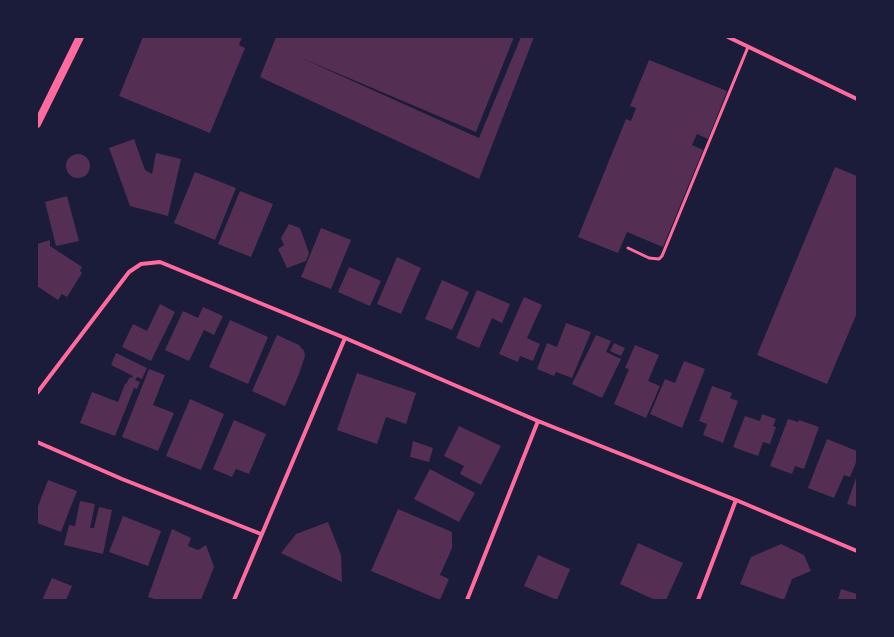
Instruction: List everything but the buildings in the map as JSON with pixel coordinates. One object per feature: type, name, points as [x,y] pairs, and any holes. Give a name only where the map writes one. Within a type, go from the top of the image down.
[{"type":"main road","points":[[37,124],[77,38]]},
{"type":"street","points":[[728,37],[857,100]]},
{"type":"street","points":[[37,393],[129,272],[141,264],[160,262],[345,338],[538,421],[736,500],[857,551]]},
{"type":"street","points":[[234,600],[345,338]]},
{"type":"street","points":[[467,600],[538,421]]},
{"type":"street","points":[[37,442],[122,479],[261,534]]},
{"type":"street","points":[[698,600],[736,500]]},
{"type":"lane","points":[[628,248],[649,258],[659,259],[662,256],[748,47]]}]
